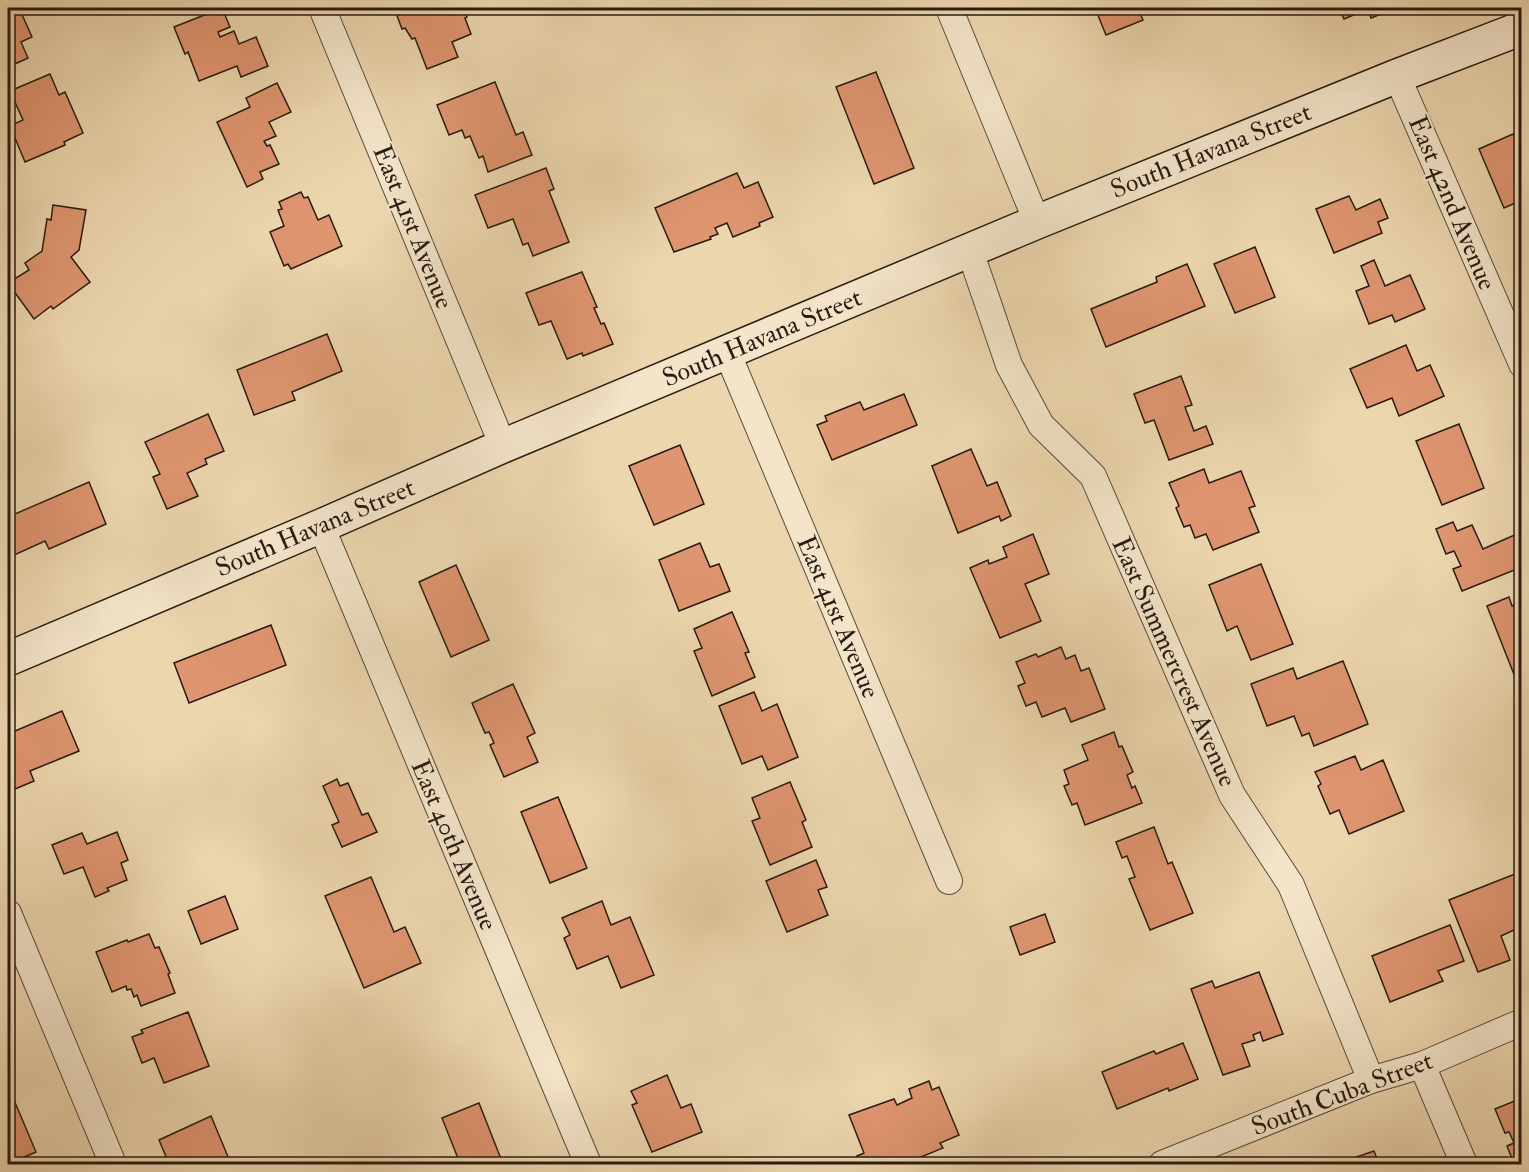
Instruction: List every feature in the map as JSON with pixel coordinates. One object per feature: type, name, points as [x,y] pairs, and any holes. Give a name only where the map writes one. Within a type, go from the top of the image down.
[{"type":"street","name":"East 41st Avenue","points":[[322,8],[503,446]]},
{"type":"street","points":[[949,8],[1037,222]]},
{"type":"street","name":"South Havana Street","points":[[8,659],[503,446],[1037,222],[1397,75],[1521,28]]},
{"type":"street","name":"East 42nd Avenue","points":[[1397,75],[1521,364]]},
{"type":"street","name":"East Summercrest Avenue","points":[[970,250],[1009,365],[1041,425],[1093,476],[1232,795],[1291,885],[1371,1080]]},
{"type":"street","name":"East 41st Avenue","points":[[727,352],[949,880]]},
{"type":"street","name":"East 40th Avenue","points":[[321,526],[588,1164]]},
{"type":"street","points":[[8,913],[113,1164]]},
{"type":"street","name":"South Cuba Street","points":[[1161,1164],[1371,1080],[1422,1065],[1521,1022]]},
{"type":"street","points":[[1422,1065],[1464,1164]]},
{"type":"building","points":[[8,8],[19,8],[32,37],[21,42],[28,58],[8,67]]},
{"type":"building","points":[[222,8],[230,27],[218,32],[220,37],[234,31],[239,44],[256,37],[268,66],[241,77],[237,66],[199,81],[188,52],[185,54],[174,27]]},
{"type":"building","points":[[398,8],[464,8],[471,34],[452,42],[458,57],[427,69],[415,38],[412,39],[405,28],[402,29],[396,13],[399,11]]},
{"type":"building","points":[[1095,8],[1138,8],[1143,20],[1106,35]]},
{"type":"building","points":[[1339,8],[1397,8],[1371,18],[1368,9],[1344,19]]},
{"type":"building","points":[[876,72],[914,168],[874,184],[836,87]]},
{"type":"building","points":[[50,74],[59,95],[65,92],[83,133],[64,142],[65,145],[25,162],[10,126],[23,120],[10,91]]},
{"type":"building","points":[[495,82],[516,135],[523,132],[532,155],[488,172],[483,156],[479,158],[470,136],[465,138],[462,130],[449,135],[437,105]]},
{"type":"building","points":[[277,83],[291,112],[269,122],[276,136],[264,141],[267,146],[270,145],[279,164],[260,172],[263,179],[247,187],[217,122],[250,107],[246,98]]},
{"type":"building","points":[[1513,134],[1517,144],[1522,142],[1522,200],[1504,208],[1479,149]]},
{"type":"building","points":[[546,168],[554,189],[549,191],[569,242],[533,256],[528,243],[523,245],[513,219],[488,228],[475,195]]},
{"type":"building","points":[[737,173],[744,188],[758,182],[773,217],[759,223],[760,226],[733,237],[727,223],[715,228],[718,234],[710,237],[711,239],[674,252],[655,208]]},
{"type":"building","points":[[301,192],[304,198],[308,197],[318,220],[329,215],[342,246],[291,269],[288,264],[284,266],[270,232],[284,226],[278,210],[282,209],[279,202]]},
{"type":"building","points":[[1349,196],[1356,210],[1380,199],[1388,218],[1378,222],[1382,233],[1334,253],[1316,209]]},
{"type":"building","points":[[53,205],[86,210],[79,250],[71,257],[90,282],[53,309],[51,306],[34,319],[8,283],[29,270],[25,263],[42,251],[47,219],[51,220]]},
{"type":"building","points":[[1255,247],[1275,297],[1235,313],[1214,264]]},
{"type":"building","points":[[1374,260],[1385,286],[1410,275],[1425,309],[1395,322],[1392,315],[1369,324],[1356,291],[1369,286],[1361,266]]},
{"type":"building","points":[[1187,264],[1205,306],[1106,347],[1091,309],[1157,282],[1156,277]]},
{"type":"building","points":[[582,272],[597,307],[594,308],[601,324],[604,323],[613,344],[583,356],[582,353],[567,359],[551,321],[539,325],[526,293]]},
{"type":"building","points":[[327,334],[342,371],[292,392],[295,400],[254,415],[237,370]]},
{"type":"building","points":[[1406,345],[1417,371],[1430,365],[1444,396],[1399,416],[1392,398],[1367,408],[1350,369]]},
{"type":"building","points":[[1181,376],[1192,405],[1185,407],[1194,431],[1206,426],[1213,444],[1169,460],[1154,420],[1145,423],[1134,394]]},
{"type":"building","points":[[904,394],[917,425],[832,460],[817,425],[827,421],[825,416],[860,402],[864,410]]},
{"type":"building","points":[[208,414],[224,451],[205,459],[207,464],[187,473],[198,496],[167,509],[153,477],[160,474],[145,442]]},
{"type":"building","points":[[1459,424],[1484,488],[1442,505],[1416,441]]},
{"type":"building","points":[[680,445],[704,504],[654,525],[629,466]]},
{"type":"building","points":[[971,449],[987,486],[997,482],[1011,516],[1001,521],[999,516],[958,533],[932,466]]},
{"type":"building","points":[[1204,469],[1209,483],[1241,471],[1255,506],[1249,508],[1259,532],[1213,550],[1206,534],[1195,538],[1190,525],[1184,527],[1176,508],[1179,506],[1169,483]]},
{"type":"building","points":[[89,482],[106,524],[49,549],[45,541],[12,556],[8,545],[8,517]]},
{"type":"building","points":[[1453,522],[1457,531],[1472,525],[1483,549],[1519,533],[1522,539],[1522,567],[1462,591],[1453,569],[1461,566],[1454,551],[1446,554],[1436,529]]},
{"type":"building","points":[[1033,534],[1049,574],[1025,584],[1041,621],[1000,638],[970,568],[988,560],[989,564],[1007,557],[1003,547]]},
{"type":"building","points":[[700,543],[710,567],[719,564],[730,591],[679,611],[659,560]]},
{"type":"building","points":[[1261,564],[1293,644],[1251,660],[1237,626],[1227,631],[1209,585]]},
{"type":"building","points":[[456,565],[489,640],[451,657],[419,582]]},
{"type":"building","points":[[1509,597],[1512,606],[1522,602],[1522,674],[1515,677],[1487,606]]},
{"type":"building","points":[[732,612],[749,652],[745,653],[755,677],[712,696],[694,651],[702,648],[694,629]]},
{"type":"building","points":[[271,625],[286,665],[189,703],[174,663]]},
{"type":"building","points":[[1061,647],[1066,659],[1075,655],[1081,671],[1089,668],[1105,709],[1071,722],[1065,708],[1042,717],[1036,702],[1026,706],[1018,686],[1025,683],[1016,662],[1036,654],[1038,657]]},
{"type":"building","points":[[1343,661],[1368,724],[1314,746],[1309,733],[1302,736],[1294,716],[1267,726],[1251,684],[1293,668],[1297,679]]},
{"type":"building","points":[[513,684],[535,733],[527,737],[538,762],[504,777],[490,745],[494,743],[489,732],[485,733],[472,703]]},
{"type":"building","points":[[754,692],[762,711],[777,704],[798,757],[768,770],[762,756],[742,764],[719,706]]},
{"type":"building","points":[[62,711],[79,751],[30,771],[34,781],[15,789],[8,771],[8,734]]},
{"type":"building","points":[[1114,732],[1119,747],[1122,746],[1133,772],[1127,775],[1132,788],[1135,786],[1142,803],[1085,825],[1077,803],[1072,805],[1064,786],[1069,784],[1064,770],[1088,760],[1082,745]]},
{"type":"building","points":[[1355,756],[1361,770],[1383,760],[1404,811],[1349,834],[1339,810],[1330,814],[1318,786],[1321,784],[1315,772]]},
{"type":"building","points":[[337,779],[340,786],[348,783],[362,815],[368,813],[377,832],[342,847],[332,825],[339,822],[323,786]]},
{"type":"building","points":[[790,782],[806,820],[802,822],[812,847],[770,865],[752,821],[760,818],[752,798]]},
{"type":"building","points":[[558,797],[587,868],[550,883],[521,812]]},
{"type":"building","points":[[1154,827],[1168,864],[1172,862],[1193,913],[1150,930],[1129,879],[1135,877],[1127,856],[1122,858],[1116,842]]},
{"type":"building","points":[[117,832],[128,860],[121,863],[127,880],[107,888],[109,891],[95,897],[83,867],[64,874],[52,845],[82,833],[87,844]]},
{"type":"building","points":[[816,860],[827,887],[818,890],[828,915],[787,932],[766,881]]},
{"type":"building","points":[[1515,874],[1522,891],[1522,939],[1518,941],[1514,930],[1501,936],[1510,960],[1478,972],[1449,900]]},
{"type":"building","points":[[371,877],[394,932],[405,927],[421,963],[364,988],[325,896]]},
{"type":"building","points":[[225,896],[238,929],[201,944],[188,911]]},
{"type":"building","points":[[602,901],[611,925],[630,917],[654,975],[621,988],[608,956],[577,969],[564,938],[570,935],[562,918]]},
{"type":"building","points":[[1045,914],[1055,942],[1020,955],[1010,927]]},
{"type":"building","points":[[1450,925],[1464,961],[1438,971],[1443,981],[1390,1002],[1372,956]]},
{"type":"building","points":[[149,934],[155,948],[159,947],[170,973],[168,974],[175,993],[141,1006],[137,995],[134,997],[131,989],[127,990],[126,986],[112,992],[96,952]]},
{"type":"building","points":[[1259,972],[1283,1034],[1263,1041],[1260,1032],[1253,1035],[1255,1040],[1242,1044],[1250,1066],[1223,1075],[1191,989],[1212,981],[1215,988]]},
{"type":"building","points":[[188,1012],[209,1066],[164,1083],[154,1058],[142,1063],[132,1037],[143,1033],[141,1030]]},
{"type":"building","points":[[1183,1043],[1198,1079],[1169,1091],[1168,1088],[1117,1109],[1102,1072],[1154,1051],[1156,1054]]},
{"type":"building","points":[[667,1075],[681,1108],[691,1104],[702,1132],[652,1152],[632,1105],[637,1103],[631,1091]]},
{"type":"building","points":[[929,1081],[932,1090],[939,1087],[959,1135],[940,1143],[943,1148],[904,1164],[861,1164],[857,1156],[864,1153],[849,1115],[894,1099],[897,1105],[912,1098],[909,1089]]},
{"type":"building","points":[[1522,1098],[1522,1164],[1514,1164],[1507,1146],[1514,1143],[1509,1132],[1505,1133],[1495,1109]]},
{"type":"building","points":[[14,1100],[36,1152],[8,1164],[8,1103]]},
{"type":"building","points":[[479,1103],[503,1164],[465,1164],[463,1159],[459,1161],[442,1118]]},
{"type":"building","points":[[211,1116],[231,1164],[169,1164],[159,1140]]},
{"type":"building","points":[[1374,1151],[1379,1164],[1336,1164]]}]
